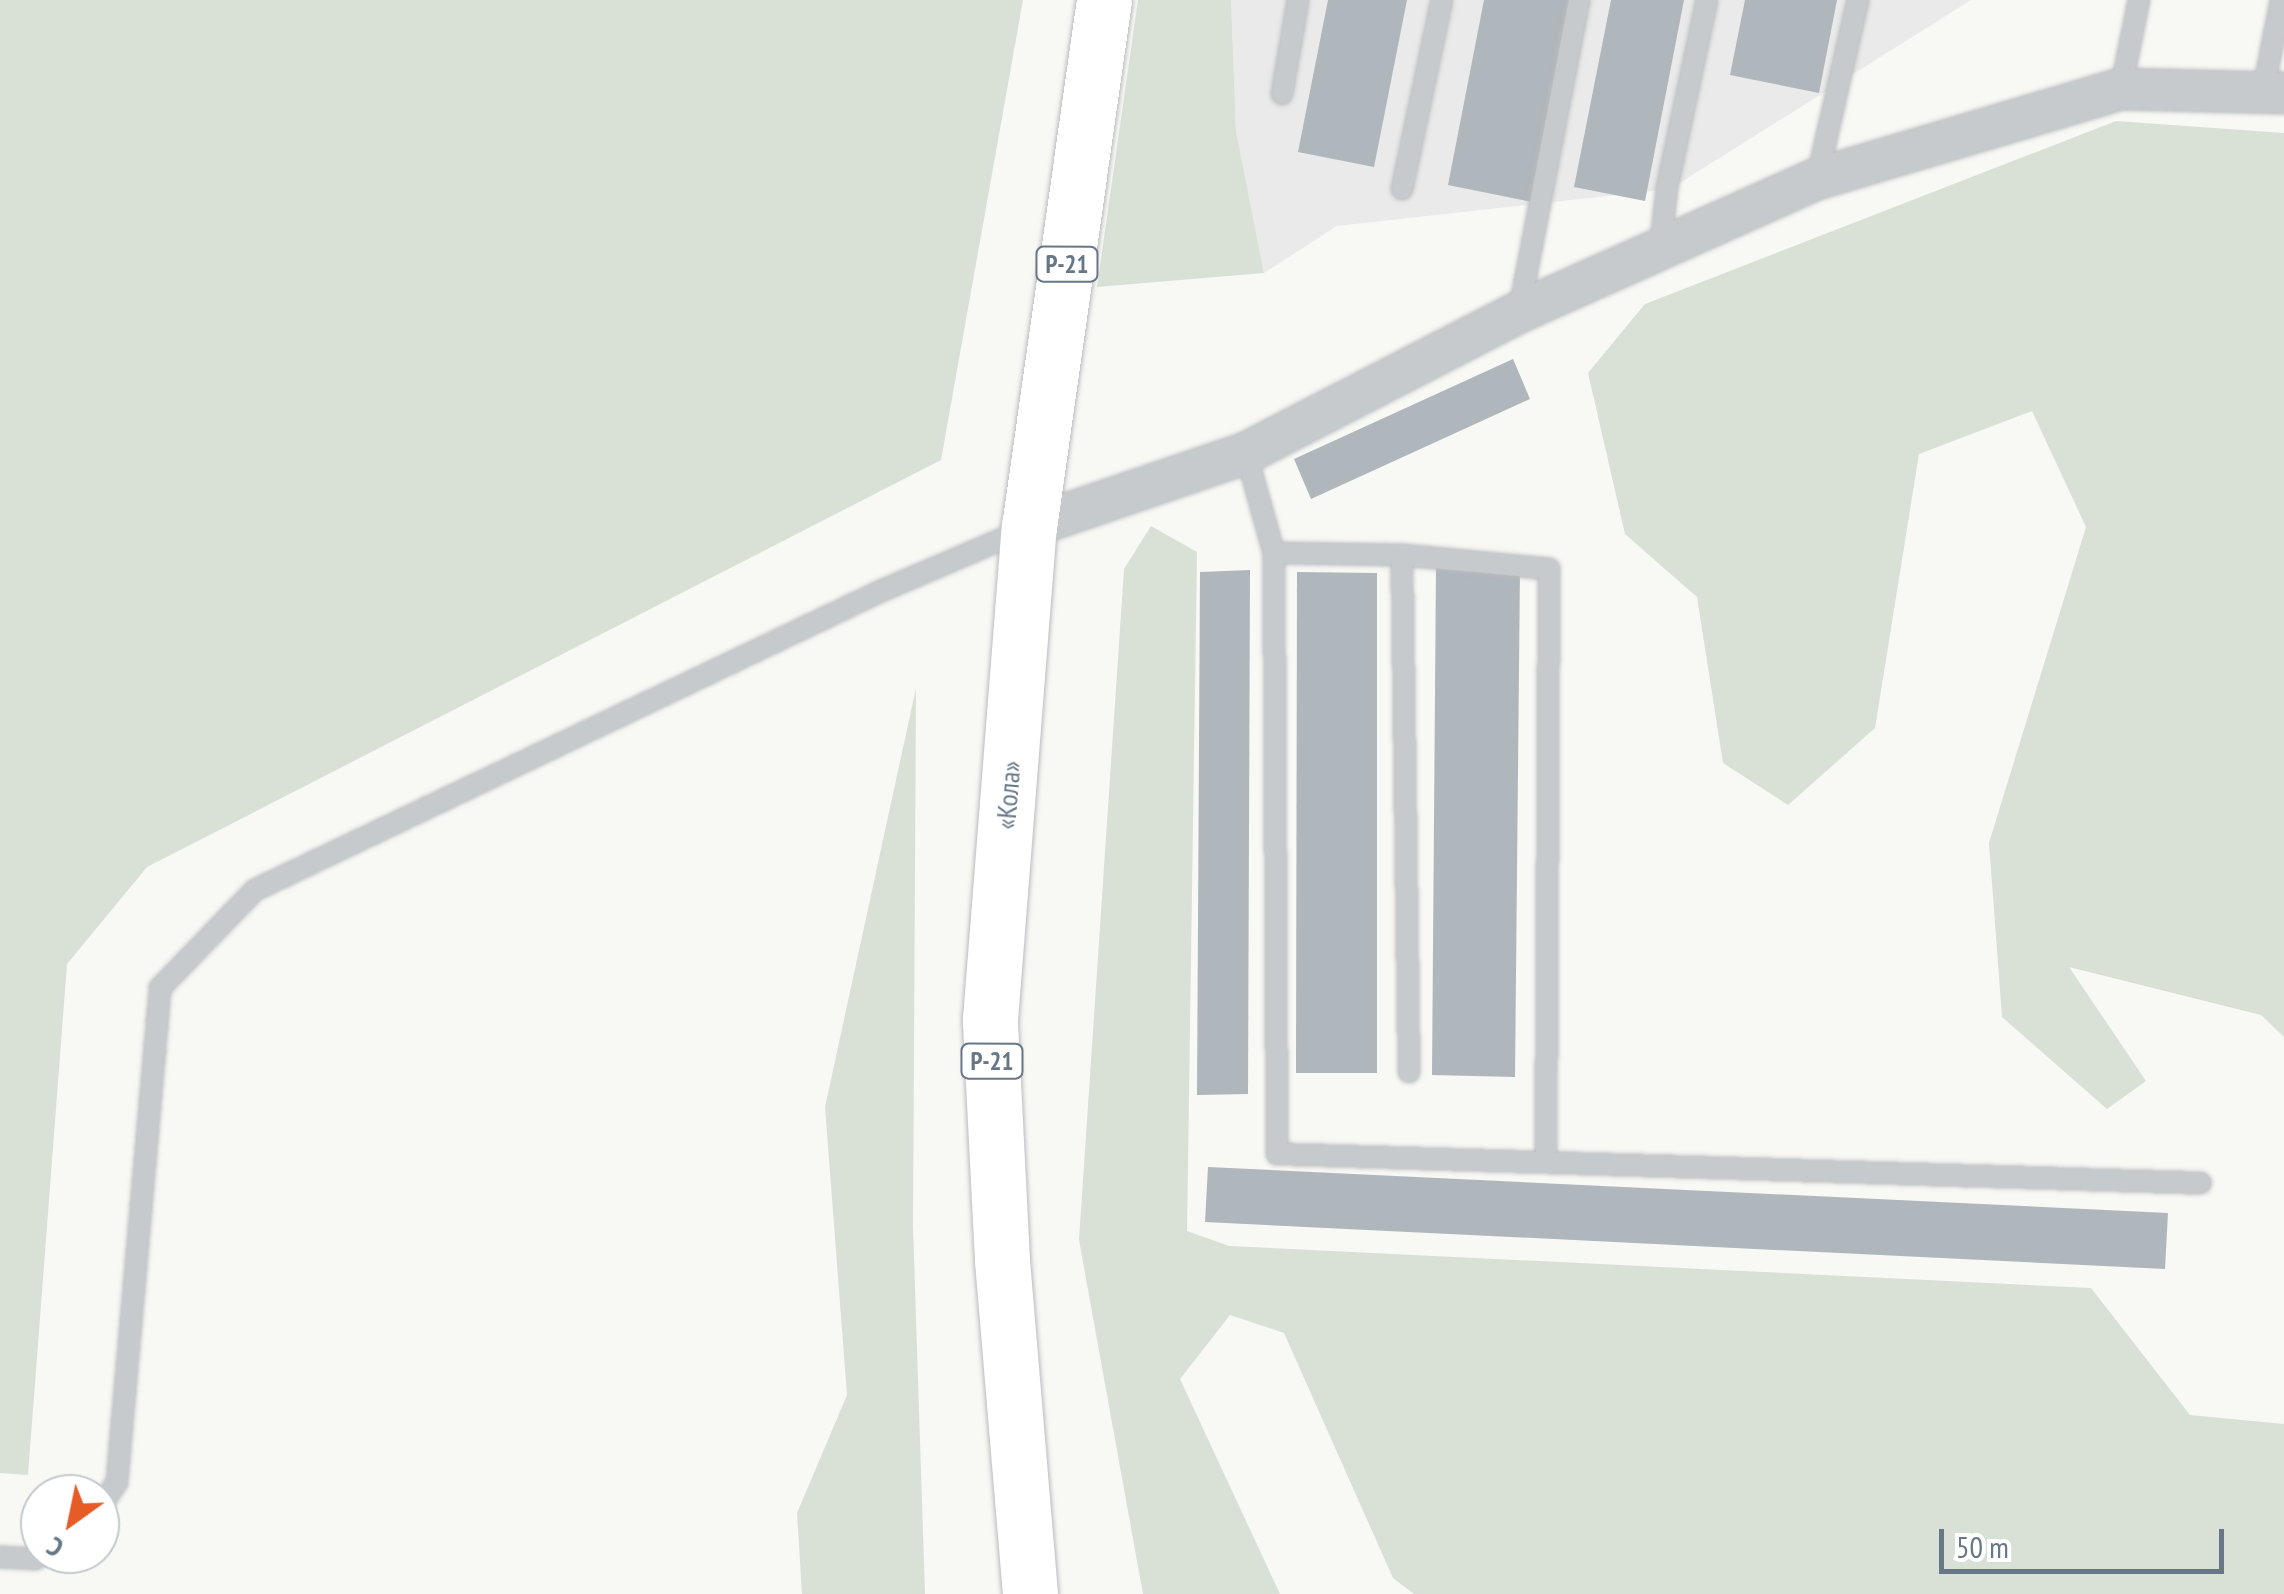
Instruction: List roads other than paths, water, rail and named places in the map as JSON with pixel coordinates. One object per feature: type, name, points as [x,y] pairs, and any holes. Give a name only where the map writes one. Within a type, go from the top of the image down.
[{"type":"highway","name":"«Кола»","points":[[1030,1594],[1002,1260],[990,1019],[1030,528],[1104,0]]},
{"type":"street","points":[[1030,528],[1246,453],[1518,312],[1818,179],[2121,90],[2274,92]]},
{"type":"lane","points":[[1282,94],[1298,0]]},
{"type":"lane","points":[[1402,189],[1442,0]]},
{"type":"lane","points":[[1518,312],[1579,0]]},
{"type":"lane","points":[[1660,250],[1667,188],[1707,0]]},
{"type":"lane","points":[[1818,179],[1858,0]]},
{"type":"lane","points":[[2121,90],[2138,0]]},
{"type":"lane","points":[[2274,92],[2281,0]]},
{"type":"lane","points":[[1246,453],[1274,553],[1278,1154],[2201,1183]]},
{"type":"lane","points":[[118,1474],[160,988],[256,890],[880,591],[1030,528]]},
{"type":"lane","points":[[1274,553],[1402,555],[1549,569],[1546,1161]]},
{"type":"lane","points":[[1402,555],[1409,1072]]}]
